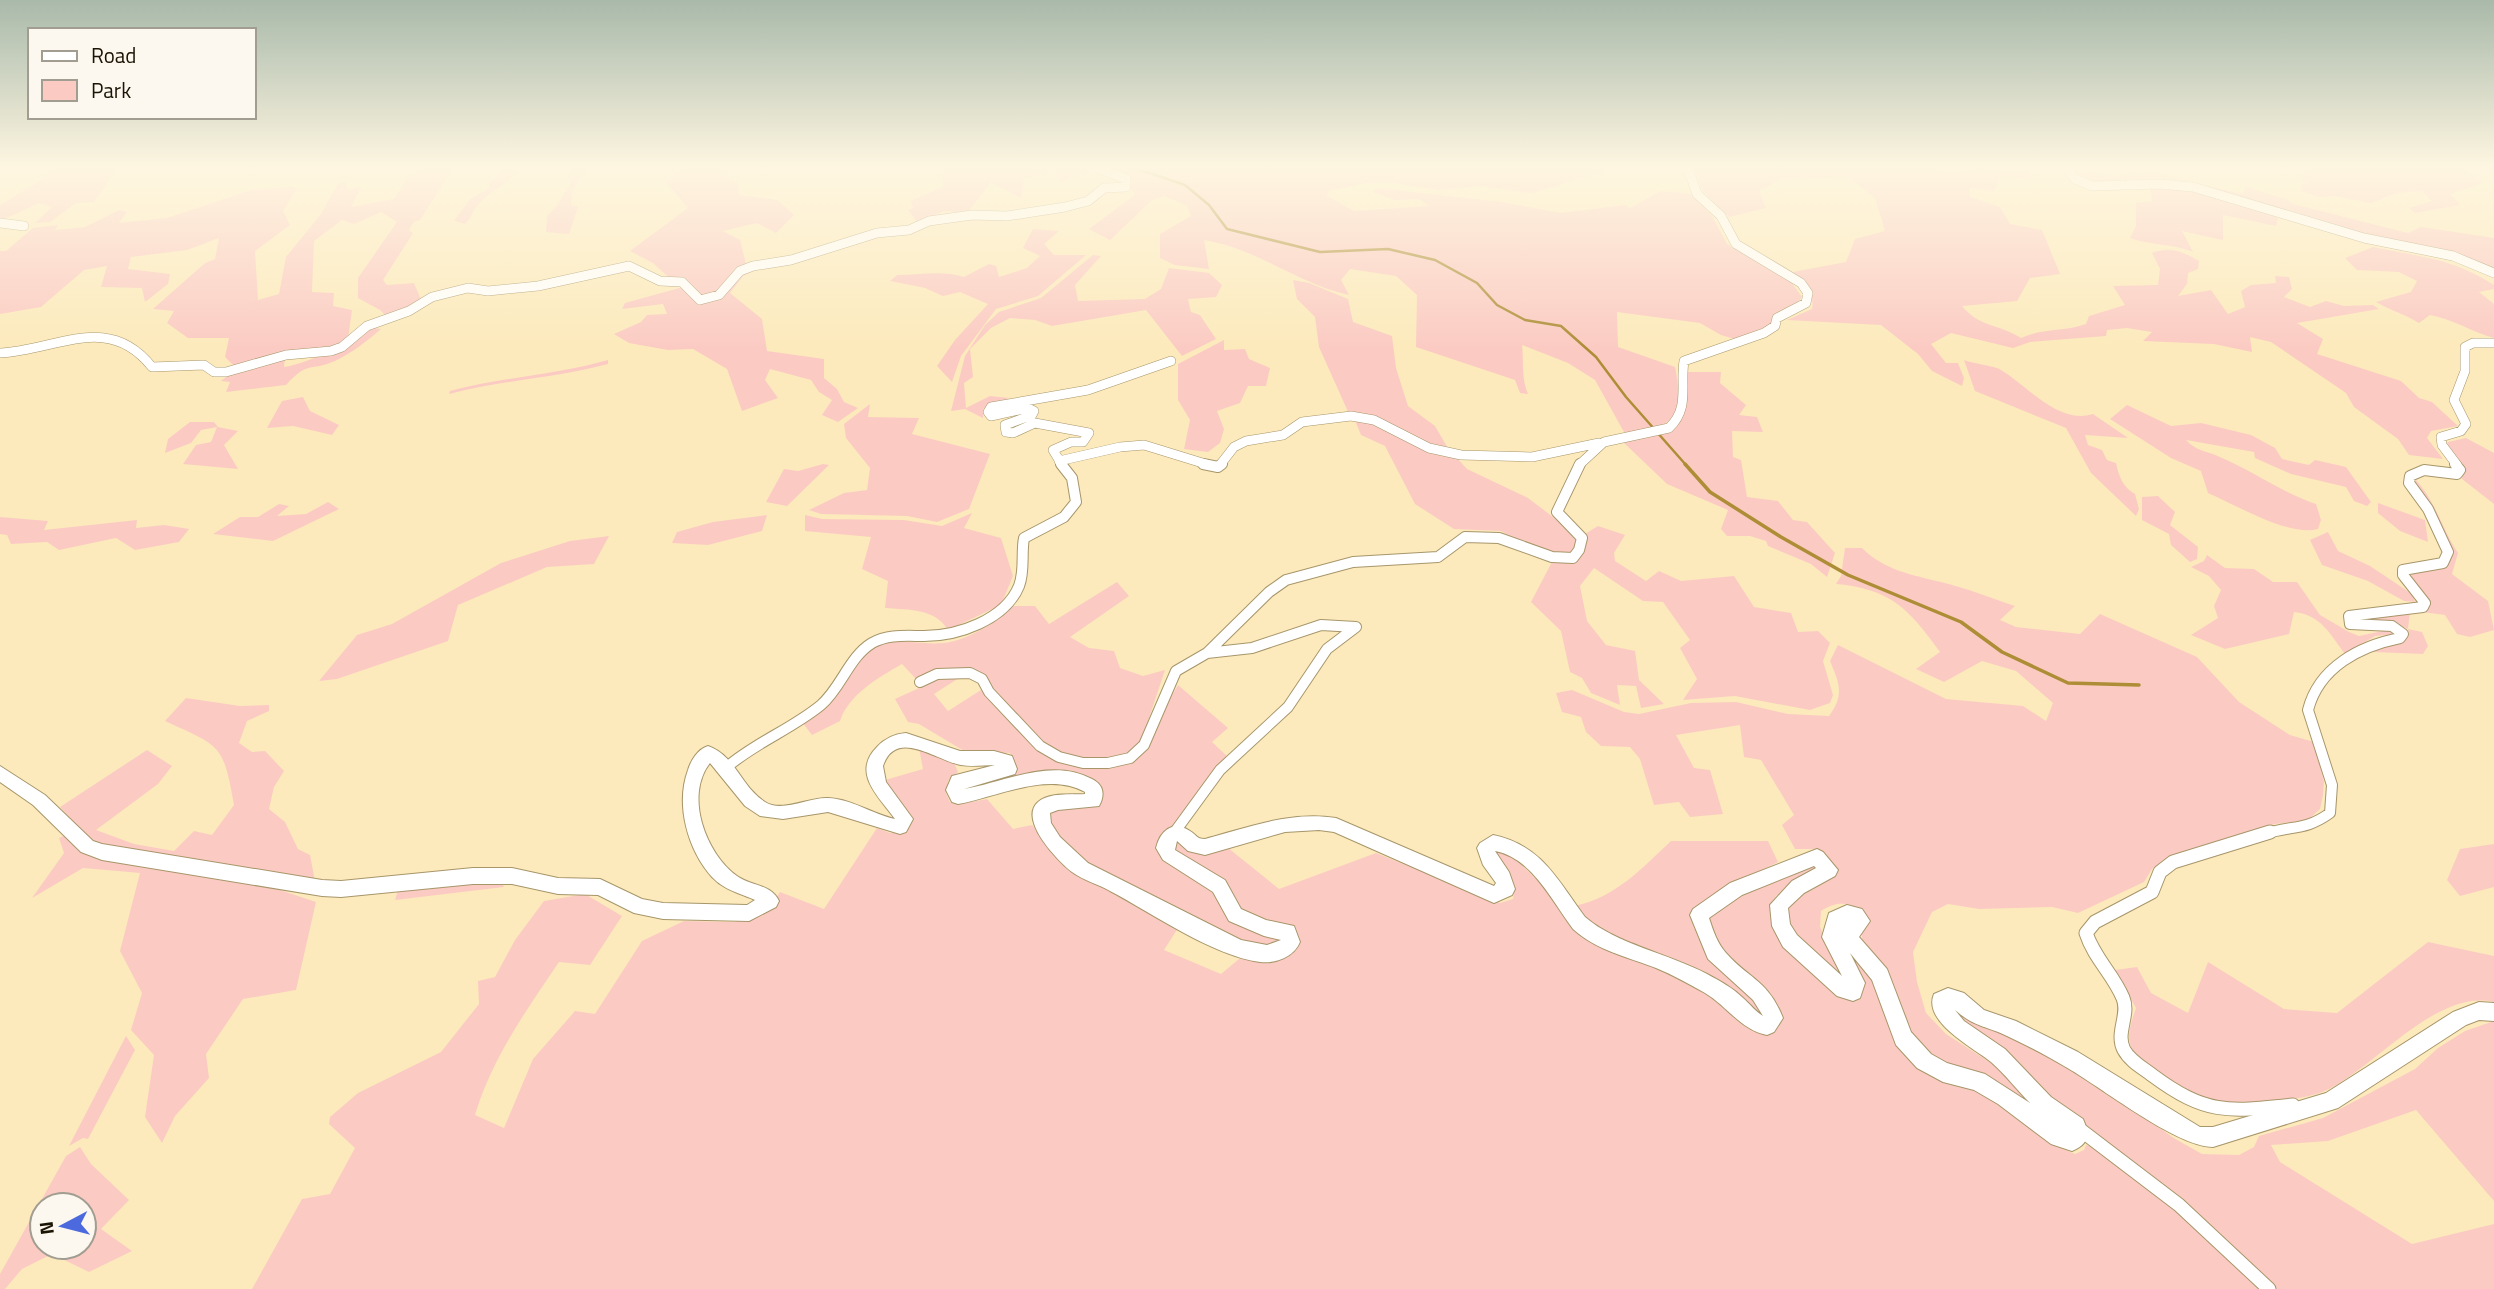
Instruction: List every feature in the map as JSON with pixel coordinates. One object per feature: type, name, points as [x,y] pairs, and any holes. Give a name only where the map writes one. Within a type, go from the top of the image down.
[{"type":"main road","points":[[0,774],[39,800],[87,847],[102,852],[341,890],[473,876],[512,876],[558,886],[600,887],[618,899],[663,911],[748,913],[770,901],[764,895],[731,882],[712,865],[696,839],[692,801],[694,767],[708,753],[722,760],[734,781],[759,807],[771,812],[807,805],[831,805],[870,816],[887,826],[900,827],[904,819],[900,808],[876,781],[874,768],[878,756],[889,744],[905,738],[921,740],[953,757],[977,761],[999,758],[1006,761],[1009,769],[958,781],[955,790],[958,797],[1054,777],[1088,784],[1094,788],[1093,801],[1049,804],[1042,810],[1040,819],[1045,831],[1081,869],[1256,953],[1273,954],[1284,949],[1291,942],[1287,932],[1264,928],[1235,915],[1219,887],[1169,855],[1165,848],[1167,839],[1174,834],[1182,835],[1194,846],[1205,847],[1280,824],[1321,822],[1336,825],[1494,895],[1506,889],[1506,879],[1487,858],[1486,848],[1493,843],[1502,843],[1521,850],[1581,924],[1601,940],[1628,947],[1681,970],[1733,1000],[1750,1021],[1767,1026],[1773,1018],[1769,1003],[1749,981],[1721,962],[1705,936],[1699,915],[1736,889],[1817,857],[1829,870],[1798,887],[1779,905],[1781,926],[1790,941],[1844,990],[1853,992],[1856,983],[1831,937],[1835,919],[1847,913],[1856,915],[1861,921],[1849,935],[1850,940],[1880,975],[1903,1038],[1924,1061],[1943,1072],[1978,1081],[1996,1091],[2057,1137],[2072,1141],[2078,1137],[2076,1126],[2044,1104],[2012,1075],[1998,1056],[1957,1027],[1943,1009],[1941,1000],[1948,997],[1957,999],[1979,1017],[2042,1043],[2200,1137],[2232,1133],[2331,1101],[2460,1018],[2479,1011],[2494,1012]]},
{"type":"street","points":[[0,353],[38,349],[93,336],[145,356],[152,368],[204,365],[214,372],[226,372],[286,355],[331,351],[342,347],[367,326],[409,311],[432,297],[459,290],[488,291],[538,286],[629,266],[660,281],[682,282],[700,300],[709,300],[719,295],[740,271],[753,266],[792,260],[877,233],[913,228]]},
{"type":"street","points":[[1059,461],[1128,446],[1152,446],[1189,460],[1218,467],[1226,461],[1234,447],[1246,441],[1263,441],[1283,435],[1302,422],[1351,416],[1374,420],[1429,448],[1461,455],[1532,457],[1602,443],[1614,438],[1653,437],[1673,426],[1682,409],[1681,372],[1684,360],[1721,345],[1737,346],[1756,340],[1775,326],[1777,318],[1806,303],[1808,293],[1801,284],[1736,244],[1728,228]]},
{"type":"street","points":[[2331,228],[2364,238],[2453,256],[2494,272]]},
{"type":"street","points":[[2331,1101],[2221,1111],[2194,1105],[2167,1087],[2125,1052],[2119,1036],[2125,1011],[2123,998],[2091,954],[2086,933],[2095,922],[2152,892],[2160,872],[2173,862],[2282,828],[2312,825],[2330,813],[2332,785],[2308,710],[2309,701],[2318,683],[2335,668],[2365,648],[2381,640],[2400,638],[2403,634],[2399,628],[2391,626],[2359,628],[2350,624],[2348,615],[2423,607],[2425,603],[2403,575],[2403,570],[2443,563],[2448,552],[2428,509],[2409,483],[2410,476],[2424,470],[2458,474],[2460,470],[2442,445],[2441,438],[2461,431],[2466,424],[2454,400],[2465,371],[2465,347],[2473,342],[2494,343]]},
{"type":"street","points":[[727,767],[741,754],[815,712],[835,693],[863,648],[879,639],[950,634],[1008,606],[1019,584],[1024,538],[1073,511],[1076,491],[1071,477],[1053,450],[1056,446],[1083,443],[1088,433],[1035,424],[1013,433],[1006,432],[1005,425],[1032,415],[1034,411],[1028,408],[991,416],[988,412],[991,407],[1021,399],[1088,390],[1136,374],[1158,362],[1171,361]]},
{"type":"street","points":[[920,682],[937,674],[970,673],[982,679],[989,692],[1040,746],[1059,757],[1083,763],[1108,763],[1130,758],[1144,744],[1176,671],[1207,653],[1269,592],[1286,580],[1353,562],[1438,557],[1465,537],[1499,538],[1552,557],[1573,558],[1582,549],[1583,540],[1579,530],[1557,512],[1572,478],[1602,443]]},
{"type":"street","points":[[1174,834],[1220,770],[1288,706],[1327,649],[1356,626],[1317,625],[1299,629],[1266,644],[1207,653]]},
{"type":"street","points":[[2076,1126],[2179,1205],[2269,1289]]},
{"type":"green space","points":[[33,228],[286,228],[255,251],[258,300],[279,294],[286,257],[309,228],[331,228],[314,241],[312,292],[334,293],[333,306],[352,310],[348,339],[339,346],[236,368],[225,357],[229,338],[188,338],[167,323],[174,311],[153,309],[205,263],[215,259],[219,238],[187,250],[131,257],[128,269],[170,274],[168,284],[145,302],[142,288],[101,287],[107,266],[84,270],[41,307],[0,314],[0,251],[6,251]]},
{"type":"green space","points":[[393,228],[410,228],[413,233],[383,280],[387,285],[414,283],[421,300],[405,311],[386,316],[358,298],[358,278]]},
{"type":"green space","points":[[546,228],[571,228],[569,234],[546,232]]},
{"type":"green space","points":[[661,228],[735,228],[723,231],[740,240],[746,264],[714,295],[700,296],[689,284],[673,281],[653,263],[630,251]]},
{"type":"green space","points":[[767,228],[781,228],[776,233]]},
{"type":"green space","points":[[1090,228],[1122,228],[1110,240]]},
{"type":"green space","points":[[1170,228],[1719,228],[1727,244],[1789,279],[1802,297],[1796,304],[1779,311],[1770,324],[1753,337],[1741,341],[1721,335],[1700,323],[1617,312],[1618,347],[1675,367],[1678,383],[1678,397],[1672,418],[1654,429],[1624,432],[1595,380],[1568,363],[1522,345],[1528,394],[1520,393],[1515,380],[1416,347],[1417,295],[1396,276],[1350,269],[1341,280],[1349,295],[1312,283],[1241,250],[1204,240],[1209,269],[1175,265],[1160,258],[1160,234]]},
{"type":"green space","points":[[1884,228],[2042,230],[2060,274],[2030,278],[2017,301],[1962,306],[1982,322],[2021,338],[2086,324],[2089,316],[2125,305],[2113,286],[2158,285],[2160,269],[2152,253],[2165,250],[2176,251],[2199,261],[2198,269],[2188,273],[2187,284],[2178,296],[2211,290],[2228,314],[2245,307],[2241,291],[2251,285],[2276,283],[2275,276],[2289,277],[2292,289],[2284,297],[2310,307],[2326,301],[2344,306],[2373,305],[2379,309],[2297,323],[2323,339],[2317,354],[2401,381],[2419,398],[2432,402],[2458,426],[2431,431],[2427,438],[2443,459],[2409,455],[2398,439],[2354,407],[2346,393],[2271,342],[2250,337],[2252,352],[2214,344],[2143,341],[2152,332],[2127,328],[2107,330],[2106,336],[2030,342],[2013,348],[1951,333],[1931,344],[1946,363],[1958,363],[1964,378],[1962,386],[1932,371],[1918,354],[1881,325],[1787,320],[1812,309],[1813,303],[1805,284],[1793,272],[1846,262],[1855,239],[1885,231]]},
{"type":"green space","points":[[2135,228],[2223,228],[2223,240],[2182,231],[2193,252],[2130,238]]},
{"type":"green space","points":[[2338,228],[2389,228],[2408,233],[2419,228],[2429,228],[2494,238],[2494,270]]},
{"type":"green space","points":[[1033,229],[1059,231],[1044,244],[1054,255],[1086,255],[1038,296],[996,309],[961,356],[952,382],[937,366],[955,340],[988,304],[960,292],[943,296],[925,288],[890,281],[897,275],[940,273],[964,277],[989,264],[996,266],[999,277],[1027,268],[1040,256],[1023,248]]},
{"type":"green space","points":[[2373,247],[2449,264],[2494,285],[2494,289],[2479,292],[2494,304],[2494,338],[2430,315],[2419,323],[2376,302],[2411,292],[2417,281],[2399,272],[2357,270],[2345,258]]},
{"type":"green space","points":[[1093,255],[1101,256],[1075,285],[1078,301],[1145,299],[1161,289],[1169,268],[1209,273],[1222,285],[1216,297],[1188,299],[1191,312],[1200,315],[1216,339],[1182,356],[1146,310],[1052,326],[1035,320],[1010,318],[991,328],[970,349],[973,377],[964,383],[966,408],[990,396],[1009,398],[983,409],[983,418],[965,409],[951,411],[965,356],[985,325],[999,312],[1041,298]]},
{"type":"green space","points":[[766,265],[743,276],[730,293],[762,319],[767,351],[824,359],[824,378],[837,389],[844,402],[858,408],[838,422],[822,415],[832,400],[819,392],[811,380],[770,369],[765,380],[778,398],[742,411],[727,369],[693,349],[668,350],[629,343],[614,334],[641,322],[647,315],[667,314],[663,304],[622,309],[625,303],[683,287],[701,303],[736,277]]},
{"type":"green space","points":[[1293,280],[1309,283],[1348,299],[1353,322],[1392,336],[1396,368],[1408,406],[1435,426],[1449,450],[1349,414],[1319,347],[1315,317],[1297,299]]},
{"type":"green space","points":[[369,327],[381,329],[347,354],[335,361],[305,369],[286,385],[226,392],[230,382],[221,381],[231,373],[285,358],[284,367],[317,357]]},
{"type":"green space","points":[[1224,340],[1224,350],[1245,349],[1249,359],[1270,368],[1266,386],[1248,386],[1240,403],[1217,411],[1224,429],[1220,443],[1208,452],[1184,449],[1190,420],[1178,400],[1178,364]]},
{"type":"green space","points":[[608,360],[608,364],[588,369],[449,394],[450,391],[470,386]]},
{"type":"green space","points":[[1964,360],[1998,369],[2056,409],[2080,416],[2093,414],[2128,438],[2085,435],[2088,445],[2102,450],[2107,460],[2116,463],[2122,481],[2135,494],[2139,509],[2136,516],[2091,473],[2066,428],[1975,391]]},
{"type":"green space","points":[[1685,372],[1721,372],[1720,383],[1746,405],[1739,415],[1757,417],[1763,432],[1732,431],[1733,457],[1741,460],[1747,497],[1778,501],[1793,520],[1807,522],[1835,553],[1827,577],[1811,564],[1768,546],[1766,541],[1750,536],[1727,536],[1721,529],[1728,510],[1667,484],[1621,440],[1655,436],[1676,427],[1684,408]]},
{"type":"green space","points":[[303,397],[310,411],[339,425],[332,435],[293,426],[267,428],[282,401]]},
{"type":"green space","points":[[870,404],[868,417],[919,418],[912,434],[990,454],[969,509],[937,522],[907,516],[821,514],[809,510],[844,493],[867,490],[870,468],[846,438],[844,424]]},
{"type":"green space","points":[[2127,405],[2171,426],[2201,423],[2251,435],[2275,448],[2282,459],[2309,465],[2315,460],[2346,467],[2371,502],[2367,506],[2354,501],[2346,487],[2291,474],[2255,458],[2254,452],[2186,440],[2198,449],[2316,504],[2321,520],[2318,529],[2306,530],[2278,524],[2208,493],[2201,471],[2171,458],[2110,419]]},
{"type":"green space","points":[[1354,418],[1374,421],[1457,458],[1467,469],[1528,498],[1578,536],[1573,551],[1563,555],[1532,549],[1501,531],[1454,529],[1415,504],[1385,446],[1361,435]]},
{"type":"green space","points":[[190,422],[214,422],[218,427],[238,431],[224,445],[238,469],[183,464],[196,445],[211,442],[217,427],[201,430],[191,443],[165,453],[168,439]]},
{"type":"green space","points":[[2466,438],[2494,453],[2494,504],[2462,479],[2463,471],[2444,447],[2448,442]]},
{"type":"green space","points":[[823,464],[829,465],[787,506],[766,502],[784,469],[798,471]]},
{"type":"green space","points":[[2416,480],[2429,497],[2458,553],[2452,574],[2488,601],[2494,630],[2470,637],[2457,634],[2445,615],[2422,612],[2411,574],[2440,569],[2454,553],[2413,483]]},
{"type":"green space","points":[[2158,496],[2175,512],[2170,525],[2198,547],[2197,559],[2190,562],[2171,545],[2169,534],[2142,520],[2142,497]]},
{"type":"green space","points":[[328,502],[339,509],[273,541],[213,534],[240,517],[258,517],[279,504],[289,506],[277,516],[306,514]]},
{"type":"green space","points":[[2378,503],[2425,520],[2428,542],[2400,531],[2378,513]]},
{"type":"green space","points":[[972,513],[964,528],[1001,538],[1013,576],[1001,605],[948,630],[943,623],[928,614],[885,608],[888,581],[862,569],[871,537],[805,531],[805,515],[822,519],[904,520],[942,526]]},
{"type":"green space","points":[[767,515],[762,531],[708,545],[672,543],[677,532],[713,522]]},
{"type":"green space","points":[[0,517],[48,521],[44,530],[137,520],[136,528],[164,525],[189,529],[179,542],[135,550],[116,538],[59,550],[47,542],[11,544],[7,535],[0,534]]},
{"type":"green space","points":[[1598,526],[1625,535],[1614,553],[1615,561],[1646,581],[1659,571],[1681,581],[1734,576],[1754,607],[1791,613],[1798,632],[1818,631],[1830,643],[1823,661],[1833,695],[1830,703],[1810,710],[1735,696],[1683,700],[1697,679],[1680,648],[1690,640],[1663,602],[1643,601],[1594,568],[1580,586],[1587,621],[1606,645],[1635,651],[1639,680],[1664,704],[1641,708],[1636,686],[1617,685],[1620,705],[1591,693],[1582,678],[1570,672],[1561,631],[1531,602],[1553,560],[1584,552],[1585,534]]},
{"type":"green space","points":[[2328,532],[2338,551],[2370,566],[2412,594],[2415,602],[2404,601],[2368,581],[2322,565],[2310,540]]},
{"type":"green space","points":[[609,536],[594,564],[547,567],[458,605],[448,641],[337,679],[319,681],[357,635],[392,624],[501,563],[570,541]]},
{"type":"green space","points":[[1845,548],[1862,548],[1880,562],[1899,571],[1960,587],[2015,606],[2000,620],[2016,627],[2080,634],[2100,614],[2197,657],[2239,702],[2290,735],[2314,742],[2324,782],[2323,795],[2320,809],[2308,820],[2275,824],[2168,858],[2152,869],[2144,882],[2078,913],[2052,907],[1979,909],[1948,904],[1932,912],[1913,952],[1917,982],[1926,1013],[1946,1034],[2002,1070],[2041,1109],[1934,1057],[1915,1040],[1862,945],[1862,910],[1841,904],[1821,911],[1820,927],[1846,984],[1787,929],[1787,905],[1831,869],[1827,855],[1816,849],[1795,849],[1782,825],[1794,815],[1761,760],[1744,757],[1740,725],[1676,735],[1694,768],[1710,770],[1723,814],[1690,817],[1679,802],[1654,805],[1640,759],[1630,747],[1601,746],[1586,732],[1581,717],[1562,712],[1556,693],[1572,690],[1624,712],[1639,714],[1691,703],[1736,702],[1788,714],[1829,716],[1839,695],[1838,682],[1830,661],[1838,645],[1946,699],[2023,706],[2046,721],[2053,703],[2016,671],[1982,661],[1944,682],[1916,669],[1940,652],[1908,613],[1885,596],[1836,584],[1841,576]]},
{"type":"green space","points":[[2207,555],[2225,568],[2254,569],[2273,582],[2297,582],[2320,615],[2349,632],[2359,636],[2392,629],[2395,634],[2375,636],[2345,654],[2318,621],[2294,612],[2289,634],[2225,649],[2191,635],[2218,618],[2214,606],[2221,590],[2209,576],[2191,567],[2204,561]]},
{"type":"green space","points":[[1117,582],[1129,596],[1070,637],[1089,648],[1114,651],[1120,668],[1143,676],[1165,670],[1140,745],[1127,755],[1105,761],[1082,761],[1042,744],[992,690],[986,676],[916,679],[902,664],[857,695],[844,711],[840,721],[812,735],[802,722],[864,653],[875,647],[894,642],[952,641],[971,635],[990,624],[1012,606],[1035,606],[1049,624]]},
{"type":"green space","points":[[2410,611],[2408,629],[2388,620],[2357,624],[2353,618]]},
{"type":"green space","points":[[2408,629],[2422,632],[2428,646],[2423,654],[2373,652],[2406,639],[2409,635]]},
{"type":"green space","points":[[941,678],[959,678],[934,694],[948,711],[981,690],[1058,759],[1133,760],[1178,685],[1228,728],[1212,742],[1228,757],[1161,841],[1216,891],[1233,919],[1247,929],[1277,937],[1282,944],[1267,949],[1246,943],[1087,867],[1049,826],[1049,814],[1054,811],[1099,803],[1096,783],[1080,774],[1046,771],[962,790],[962,787],[1015,764],[1010,753],[964,751],[919,724],[908,722],[895,699]]},
{"type":"green space","points":[[186,698],[240,706],[269,705],[269,711],[247,721],[239,743],[252,752],[265,751],[284,771],[274,787],[269,809],[285,822],[298,849],[310,855],[315,881],[110,848],[90,840],[60,807],[147,750],[172,766],[158,784],[96,830],[134,844],[174,851],[194,831],[212,835],[234,805],[226,769],[216,750],[198,736],[165,721]]},
{"type":"green space","points":[[919,748],[932,755],[953,760],[958,772],[948,781],[946,793],[950,802],[960,804],[987,799],[1013,829],[1032,825],[1079,876],[1112,888],[1180,925],[1164,950],[1221,974],[1245,954],[1264,958],[1294,933],[1234,908],[1170,845],[1175,839],[1227,847],[1279,889],[1376,853],[1500,903],[1513,899],[1515,887],[1495,857],[1495,847],[1503,847],[1561,903],[1632,954],[1774,1028],[1723,956],[1705,917],[1737,891],[1810,864],[1818,872],[1776,896],[1771,907],[1850,997],[1836,928],[1870,971],[1892,1032],[1970,1087],[1996,1101],[2059,1147],[2075,1154],[2084,1150],[2086,1145],[2095,1147],[2176,1211],[2261,1289],[252,1289],[302,1199],[330,1194],[355,1148],[329,1124],[330,1117],[358,1093],[441,1052],[479,1004],[478,981],[495,977],[515,940],[544,901],[585,894],[622,916],[590,965],[559,962],[500,1054],[475,1115],[504,1128],[533,1059],[575,1011],[595,1014],[642,941],[684,921],[735,922],[751,918],[769,909],[780,892],[824,909],[877,828],[890,833],[899,832],[910,817],[885,780],[923,769]]},
{"type":"green space","points":[[66,835],[80,852],[93,857],[158,866],[277,889],[316,902],[296,990],[243,999],[206,1054],[209,1078],[175,1116],[162,1143],[145,1117],[154,1055],[131,1030],[142,993],[120,951],[140,873],[83,868],[32,898],[64,853],[59,838]]},
{"type":"green space","points":[[1671,841],[1768,841],[1778,862],[1711,896],[1694,912],[1764,1016],[1757,1019],[1671,960],[1631,944],[1601,938],[1575,906],[1590,902],[1615,889]]},
{"type":"green space","points":[[2494,844],[2494,887],[2460,896],[2447,880],[2460,849]]},
{"type":"green space","points":[[502,883],[504,887],[395,900],[398,890],[435,885]]},
{"type":"green space","points":[[2428,942],[2494,956],[2494,1002],[2473,1001],[2429,1017],[2348,1078],[2321,1093],[2293,1099],[2232,1105],[2202,1101],[2159,1076],[2137,1056],[2130,1043],[2130,1029],[2136,1008],[2115,970],[2137,967],[2151,993],[2188,1013],[2208,962],[2284,1009],[2337,1013]]},
{"type":"green space","points":[[1949,1012],[2007,1029],[2117,1096],[2172,1137],[2202,1154],[2239,1155],[2254,1147],[2259,1136],[2323,1118],[2415,1069],[2438,1048],[2465,1031],[2494,1021],[2494,1201],[2416,1110],[2328,1141],[2271,1145],[2280,1162],[2412,1244],[2494,1224],[2494,1289],[2274,1289]]},
{"type":"green space","points":[[126,1036],[135,1050],[88,1139],[83,1138],[69,1146]]},
{"type":"green space","points":[[80,1147],[91,1164],[129,1200],[101,1229],[132,1251],[89,1272],[66,1261],[98,1261],[98,1191],[46,1191],[66,1156]]},
{"type":"green space","points":[[28,1224],[28,1261],[38,1261],[22,1269],[5,1289],[0,1289],[0,1274]]},
{"type":"waterway","points":[[1226,228],[1320,252],[1388,249],[1435,260],[1477,283],[1497,305],[1525,320],[1561,326],[1596,357],[1626,397],[1686,465]]},
{"type":"waterway","points":[[1685,464],[1710,492],[1781,537],[1848,575],[1961,622],[2002,652],[2068,683],[2139,685]]}]
